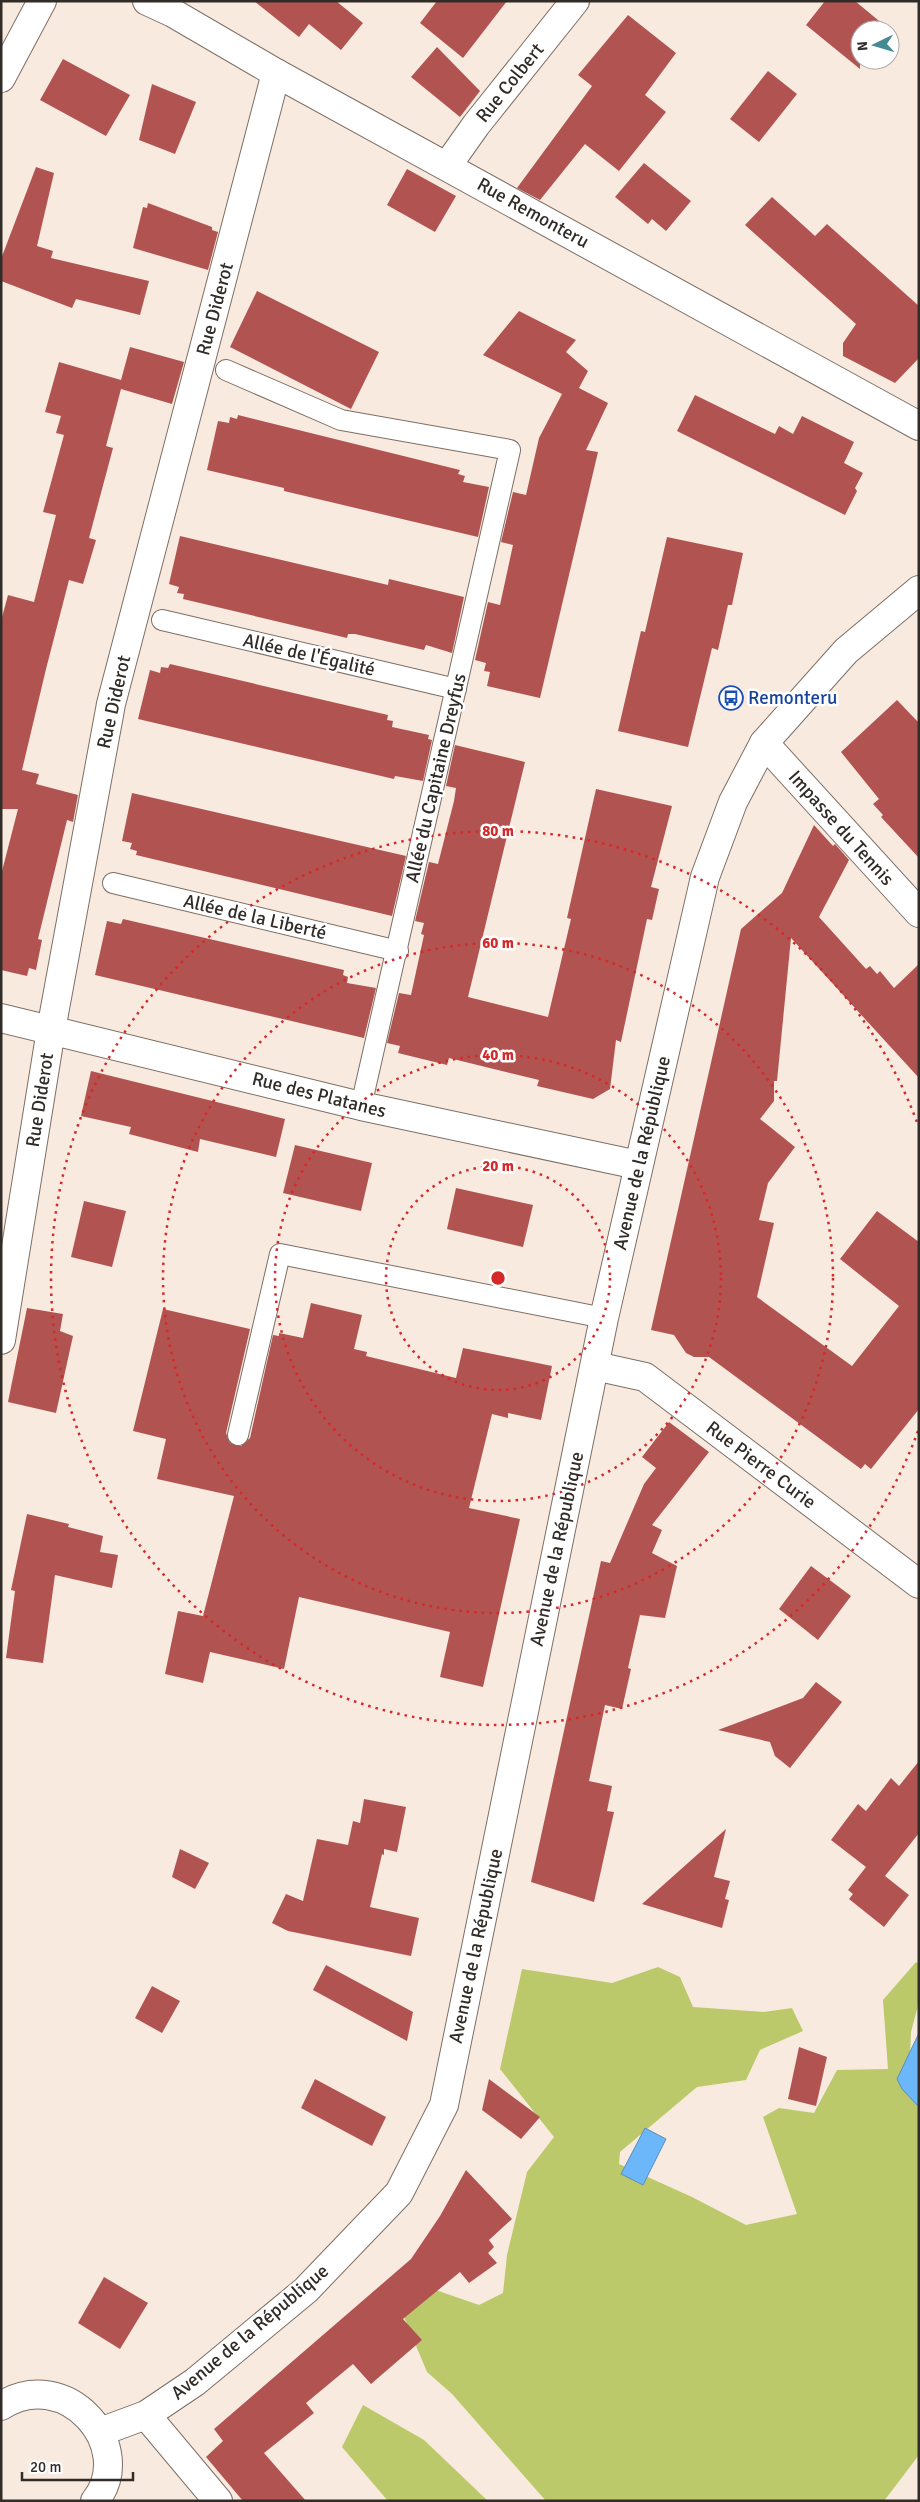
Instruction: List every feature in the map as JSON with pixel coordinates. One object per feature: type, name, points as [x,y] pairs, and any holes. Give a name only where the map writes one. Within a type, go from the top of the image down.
[{"type":"street","points":[[1,78],[42,1]]},
{"type":"street","name":"Rue Remonteru","points":[[147,1],[173,13],[276,74],[919,426]]},
{"type":"street","name":"Rue Colbert","points":[[447,166],[476,124],[575,1]]},
{"type":"street","name":"Rue Diderot","points":[[1,1340],[51,1030],[112,704],[276,74]]},
{"type":"street","name":"Avenue de la République","points":[[100,2432],[146,2415],[195,2382],[306,2290],[365,2231],[399,2193],[444,2104],[604,1318],[705,878],[733,802],[764,743],[846,651],[919,590]]},
{"type":"street","name":"Impasse du Tennis","points":[[764,743],[919,913]]},
{"type":"street","name":"Rue des Platanes","points":[[1,1018],[361,1106],[638,1165]]},
{"type":"street","name":"Rue Pierre Curie","points":[[595,1366],[645,1377],[919,1584]]},
{"type":"street","points":[[1,2406],[11,2400],[30,2394],[52,2395],[71,2402],[88,2415],[100,2432],[107,2453],[106,2476],[95,2501]]},
{"type":"street","points":[[146,2415],[218,2501]]},
{"type":"lane","name":"Allée du Capitaine Dreyfus","points":[[226,370],[340,420],[510,450],[398,951],[361,1106]]},
{"type":"lane","name":"Allée de l'Égalité","points":[[162,620],[456,689]]},
{"type":"lane","name":"Allée de la Liberté","points":[[113,883],[398,951]]},
{"type":"lane","points":[[238,1434],[280,1254],[604,1318]]},
{"type":"green space","points":[[916,1962],[919,1964],[919,2002],[911,2032],[909,2081],[919,2091],[919,2455],[884,2501],[546,2501],[452,2394],[427,2372],[404,2317],[430,2288],[479,2305],[503,2293],[507,2255],[527,2172],[554,2137],[500,2069],[522,1969],[612,1983],[658,1967],[680,1977],[693,2007],[764,2012],[792,2008],[803,2031],[760,2050],[746,2080],[697,2087],[620,2152],[619,2164],[692,2197],[746,2225],[797,2214],[763,2117],[779,2108],[814,2113],[837,2070],[888,2069],[883,2000]]},
{"type":"green space","points":[[363,2405],[424,2440],[488,2501],[388,2501],[342,2447]]},
{"type":"water","points":[[919,2033],[919,2107],[902,2089],[897,2079]]},
{"type":"water","points":[[645,2128],[666,2139],[643,2185],[621,2174]]},
{"type":"building","points":[[254,1],[336,1],[363,23],[341,50],[309,24],[299,37]]},
{"type":"building","points":[[437,1],[507,1],[463,58],[420,23]]},
{"type":"building","points":[[825,1],[855,1],[878,20],[850,20],[850,61],[806,25]]},
{"type":"building","points":[[628,15],[676,53],[645,95],[666,112],[619,171],[585,144],[540,200],[517,188],[592,86],[578,75]]},
{"type":"building","points":[[437,47],[480,91],[460,117],[411,77]]},
{"type":"building","points":[[63,59],[130,95],[106,136],[40,100]]},
{"type":"building","points":[[768,71],[797,94],[759,142],[730,119]]},
{"type":"building","points":[[152,84],[196,102],[175,154],[139,140]]},
{"type":"building","points":[[644,163],[691,201],[666,231],[652,219],[648,224],[615,197]]},
{"type":"building","points":[[36,167],[54,173],[37,246],[53,251],[51,258],[149,281],[140,315],[76,299],[72,308],[1,281],[1,259]]},
{"type":"building","points":[[407,169],[456,196],[435,232],[387,205]]},
{"type":"building","points":[[772,197],[815,236],[827,224],[919,306],[919,358],[895,383],[843,356],[843,343],[856,324],[745,225]]},
{"type":"building","points":[[148,203],[212,227],[212,230],[218,232],[208,270],[133,248],[143,207],[147,208]]},
{"type":"building","points":[[257,291],[379,352],[351,409],[230,347]]},
{"type":"building","points":[[519,311],[576,340],[566,352],[588,371],[579,388],[608,403],[586,450],[598,452],[540,698],[487,686],[490,672],[484,671],[486,663],[475,660],[488,602],[500,605],[513,545],[501,542],[513,492],[526,495],[539,438],[562,394],[483,355]]},
{"type":"building","points":[[130,347],[184,362],[172,404],[121,389],[106,446],[113,448],[89,538],[96,540],[83,584],[69,580],[46,669],[22,770],[39,774],[36,784],[78,795],[73,822],[67,820],[38,939],[42,940],[36,970],[29,968],[27,976],[1,970],[1,875],[18,809],[1,809],[1,621],[8,595],[34,602],[56,515],[43,512],[64,435],[56,433],[61,416],[45,412],[59,362],[121,380]]},
{"type":"building","points":[[695,395],[775,434],[779,426],[793,434],[802,416],[854,442],[844,463],[863,473],[855,488],[857,491],[845,515],[677,431]]},
{"type":"building","points":[[238,415],[460,470],[458,474],[465,476],[463,482],[489,487],[478,537],[284,491],[284,488],[207,470],[218,421],[229,423],[230,417],[237,419]]},
{"type":"building","points":[[180,536],[388,585],[389,579],[464,597],[452,653],[426,645],[424,650],[355,634],[348,634],[347,638],[183,599],[184,594],[177,593],[179,587],[169,584]]},
{"type":"building","points":[[667,537],[743,553],[732,605],[728,605],[718,650],[712,648],[688,747],[618,731],[641,631],[645,632]]},
{"type":"building","points":[[170,664],[388,715],[387,720],[393,721],[392,727],[429,735],[428,739],[432,740],[423,781],[395,776],[394,779],[138,719],[150,670],[160,673],[161,667],[168,668]]},
{"type":"building","points":[[897,700],[919,723],[919,858],[881,817],[883,815],[873,804],[879,799],[841,752]]},
{"type":"building","points":[[455,745],[525,762],[468,997],[548,1017],[571,919],[567,918],[596,789],[672,806],[651,887],[659,889],[652,920],[647,919],[621,1042],[616,1040],[610,1089],[593,1099],[537,1086],[539,1080],[449,1058],[447,1065],[398,1053],[400,1046],[387,1043],[399,993],[411,995],[424,935],[421,934],[424,923],[415,921],[429,862],[438,864],[454,801],[456,788],[446,786]]},
{"type":"building","points":[[132,793],[406,856],[392,916],[136,855],[137,851],[130,849],[132,843],[122,841]]},
{"type":"building","points":[[814,825],[849,860],[819,917],[866,969],[870,966],[877,974],[880,971],[894,988],[919,964],[919,1078],[791,938],[777,1081],[774,1081],[774,1101],[760,1119],[795,1147],[768,1183],[759,1220],[774,1223],[757,1297],[852,1366],[899,1306],[840,1259],[877,1211],[919,1242],[919,1409],[871,1469],[865,1464],[861,1469],[709,1357],[694,1357],[686,1353],[674,1335],[651,1330],[741,929],[782,893]]},
{"type":"building","points":[[123,919],[344,970],[343,975],[348,977],[347,983],[376,988],[364,1038],[95,975],[107,921],[121,924]]},
{"type":"building","points":[[91,1071],[285,1119],[276,1157],[200,1139],[198,1152],[129,1134],[131,1127],[81,1116]]},
{"type":"building","points":[[295,1145],[372,1163],[361,1211],[283,1193]]},
{"type":"building","points":[[456,1188],[533,1205],[523,1247],[447,1229]]},
{"type":"building","points":[[84,1201],[126,1211],[112,1267],[71,1257]]},
{"type":"building","points":[[311,1303],[362,1315],[354,1349],[367,1352],[366,1356],[456,1378],[463,1348],[552,1366],[541,1420],[508,1413],[508,1418],[492,1414],[469,1508],[520,1519],[483,1687],[440,1677],[450,1632],[299,1597],[284,1669],[210,1652],[203,1683],[165,1674],[178,1611],[203,1616],[234,1496],[157,1479],[166,1439],[133,1431],[163,1309],[250,1329],[226,1433],[230,1443],[241,1446],[250,1438],[273,1335],[279,1336],[279,1333],[303,1338]]},
{"type":"building","points":[[27,1308],[63,1314],[60,1331],[73,1336],[56,1413],[8,1402]]},
{"type":"building","points":[[669,1422],[709,1452],[652,1525],[662,1530],[652,1553],[677,1566],[665,1618],[640,1615],[628,1668],[631,1669],[622,1709],[605,1705],[589,1781],[612,1786],[607,1811],[614,1812],[594,1902],[531,1882],[601,1561],[610,1563],[644,1484],[656,1468],[642,1457]]},
{"type":"building","points":[[27,1514],[69,1524],[68,1527],[103,1536],[100,1552],[118,1555],[112,1588],[55,1575],[43,1663],[6,1658],[15,1591],[11,1590]]},
{"type":"building","points":[[811,1566],[851,1596],[818,1640],[779,1609]]},
{"type":"building","points":[[816,1682],[842,1702],[790,1768],[775,1756],[770,1742],[718,1730],[803,1698]]},
{"type":"building","points":[[919,1761],[919,1833],[885,1876],[909,1895],[884,1927],[849,1899],[853,1894],[848,1890],[866,1867],[831,1840],[858,1804],[866,1811],[891,1778],[899,1786]]},
{"type":"building","points":[[364,1799],[406,1807],[397,1852],[384,1849],[370,1907],[419,1918],[411,1956],[288,1931],[272,1923],[286,1894],[303,1901],[317,1839],[348,1845],[353,1821],[360,1823]]},
{"type":"building","points":[[726,1829],[714,1877],[730,1881],[725,1899],[729,1900],[722,1928],[642,1904]]},
{"type":"building","points":[[180,1849],[209,1863],[195,1889],[172,1877]]},
{"type":"building","points":[[326,1965],[413,2012],[407,2041],[313,1990]]},
{"type":"building","points":[[152,1986],[180,2001],[162,2033],[135,2018]]},
{"type":"building","points":[[799,2047],[827,2057],[816,2106],[788,2099]]},
{"type":"building","points":[[315,2079],[386,2117],[372,2146],[301,2108]]},
{"type":"building","points":[[489,2079],[540,2117],[521,2139],[482,2110]]},
{"type":"building","points":[[466,2170],[512,2219],[489,2240],[494,2247],[488,2253],[497,2263],[469,2283],[460,2272],[403,2319],[422,2340],[371,2384],[353,2364],[306,2403],[314,2413],[264,2453],[306,2501],[243,2501],[206,2457],[223,2441],[214,2429],[411,2259],[440,2216]]},
{"type":"building","points":[[104,2277],[148,2303],[120,2349],[78,2323]]},
{"type":"place","name":"Remonteru","points":[[731,698]]}]
